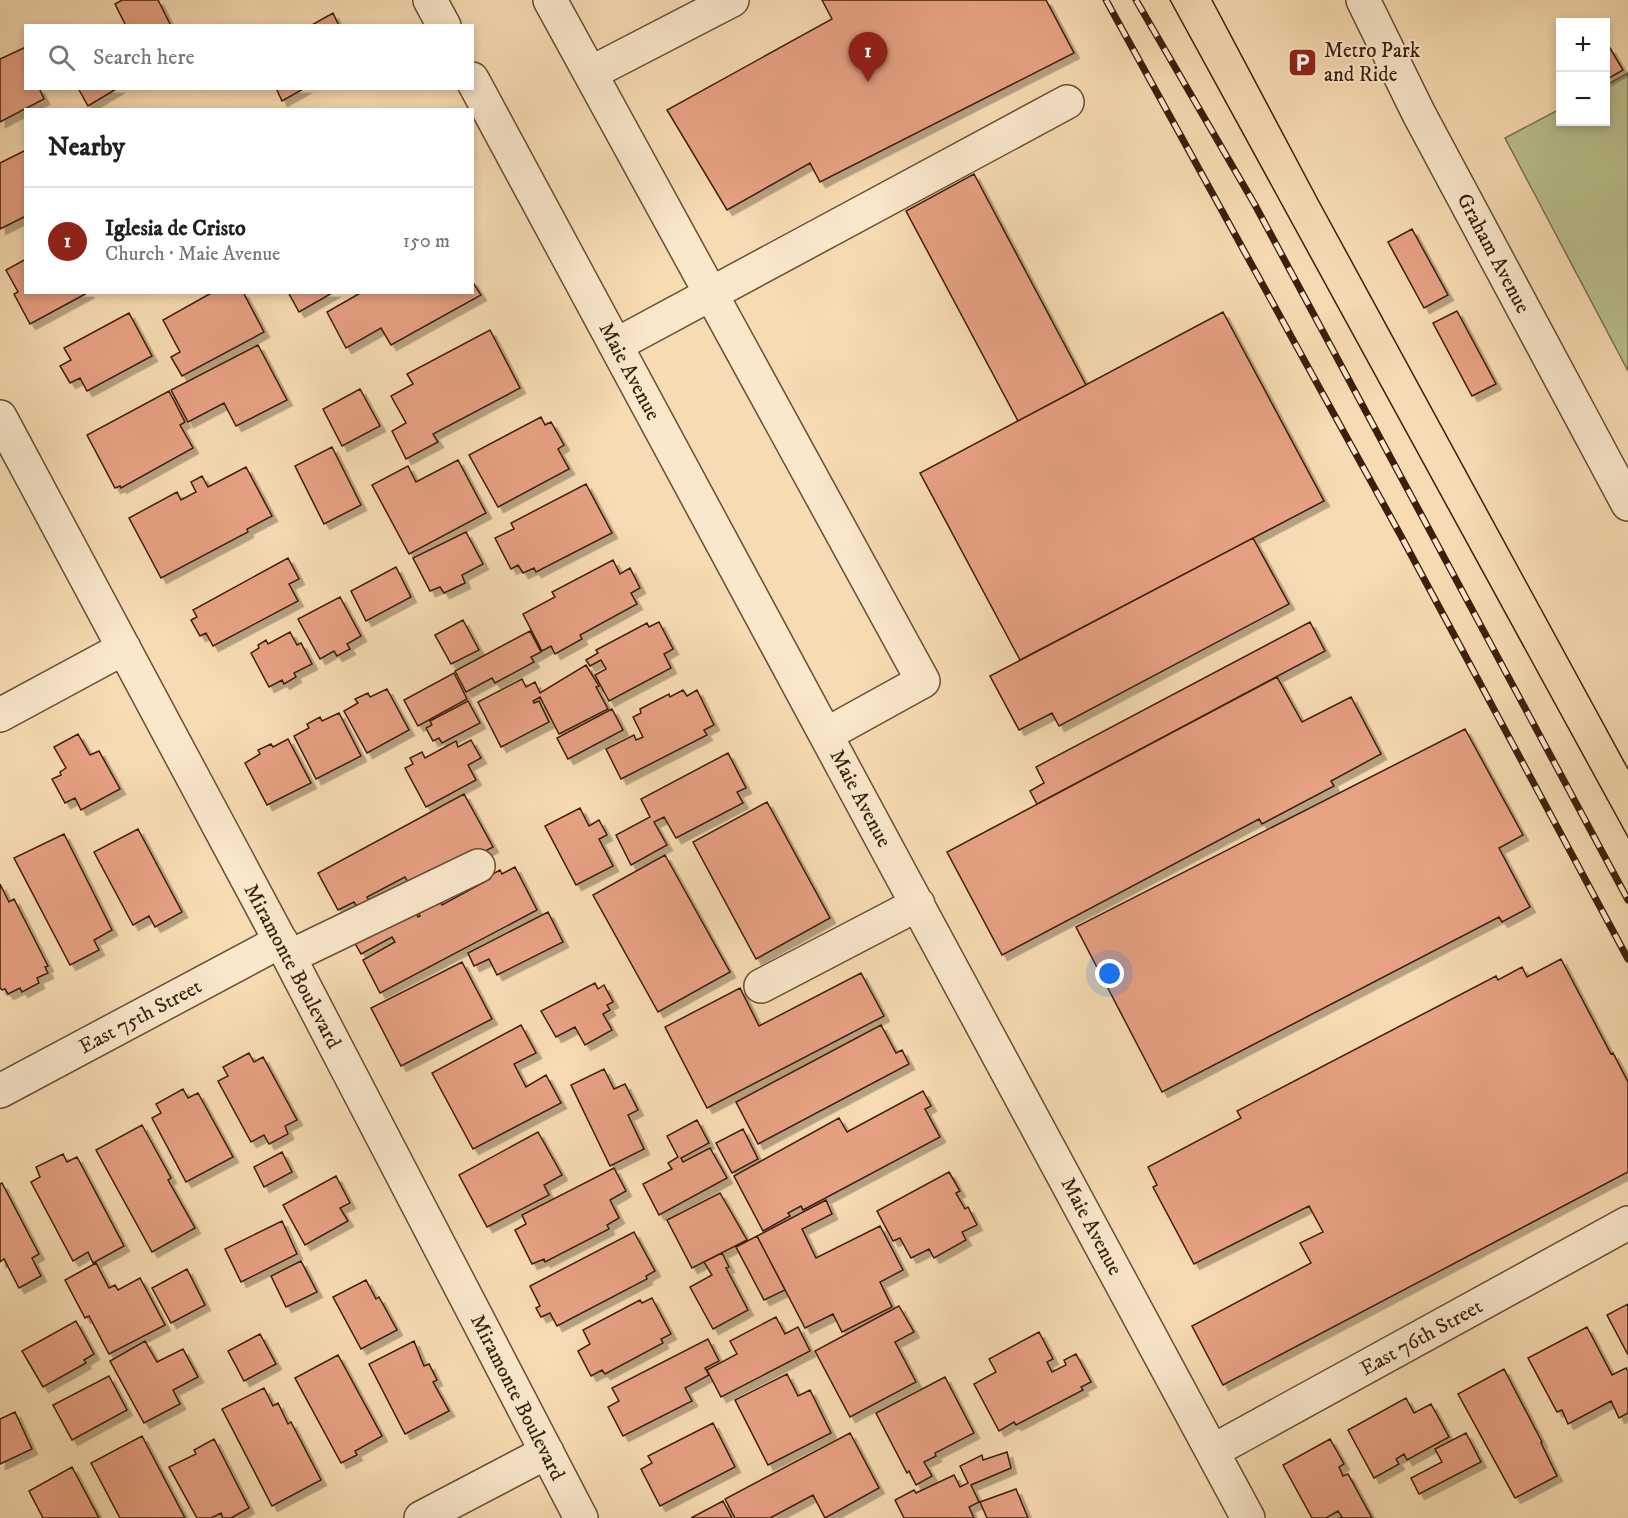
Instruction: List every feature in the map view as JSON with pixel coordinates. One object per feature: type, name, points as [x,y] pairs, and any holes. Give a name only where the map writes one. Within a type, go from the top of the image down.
[{"type":"street","points":[[430,0],[443,24]]},
{"type":"street","points":[[550,0],[923,681],[827,734]]},
{"type":"street","points":[[591,73],[732,0]]},
{"type":"street","name":"Graham Avenue","points":[[1363,0],[1419,114],[1628,504]]},
{"type":"street","name":"Maie Avenue","points":[[474,83],[1248,1518]]},
{"type":"street","points":[[616,345],[1067,102]]},
{"type":"street","name":"Miramonte Boulevard","points":[[0,417],[285,949],[580,1518]]},
{"type":"street","points":[[0,715],[124,648]]},
{"type":"street","name":"East 75th Street","points":[[0,1091],[285,949],[478,866]]},
{"type":"street","points":[[761,986],[918,904]]},
{"type":"street","name":"East 76th Street","points":[[1213,1451],[1628,1224]]},
{"type":"street","points":[[421,1518],[547,1452]]},
{"type":"green space","points":[[1628,73],[1628,371],[1505,138],[1556,111],[1556,126],[1610,126],[1610,83]]},
{"type":"building","points":[[122,0],[158,0],[170,24],[125,24],[115,4]]},
{"type":"building","points":[[822,0],[1046,0],[1074,53],[820,182],[810,163],[727,210],[667,110],[832,19]]},
{"type":"building","points":[[333,13],[338,24],[314,24]]},
{"type":"building","points":[[24,48],[24,90],[40,90],[44,99],[0,122],[0,59]]},
{"type":"building","points":[[1610,48],[1623,70],[1610,78]]},
{"type":"building","points":[[79,90],[115,90],[88,106]]},
{"type":"building","points":[[277,90],[301,90],[282,101]]},
{"type":"building","points":[[24,151],[24,217],[0,229],[0,163]]},
{"type":"building","points":[[974,174],[1086,385],[1018,421],[906,211]]},
{"type":"building","points":[[1412,229],[1448,295],[1424,308],[1388,242]]},
{"type":"building","points":[[24,260],[24,294],[85,294],[30,324],[14,294],[18,292],[6,270]]},
{"type":"building","points":[[474,284],[481,295],[391,345],[381,328],[346,348],[327,312],[358,294],[474,294]]},
{"type":"building","points":[[209,294],[244,294],[264,332],[182,376],[171,357],[180,352],[163,320]]},
{"type":"building","points":[[289,294],[330,294],[299,312]]},
{"type":"building","points":[[1457,311],[1496,384],[1472,396],[1433,323]]},
{"type":"building","points":[[1223,312],[1324,501],[1020,660],[920,473]]},
{"type":"building","points":[[129,313],[152,356],[87,391],[80,378],[70,383],[60,366],[71,360],[64,348]]},
{"type":"building","points":[[490,330],[520,388],[433,434],[438,442],[406,459],[392,431],[406,423],[391,396],[413,384],[407,374]]},
{"type":"building","points":[[258,345],[287,400],[236,426],[224,403],[188,422],[171,390]]},
{"type":"building","points":[[360,389],[380,426],[342,446],[323,409]]},
{"type":"building","points":[[169,391],[185,422],[180,425],[193,448],[121,488],[120,486],[115,488],[87,435]]},
{"type":"building","points":[[541,417],[545,425],[551,422],[564,445],[558,449],[569,469],[498,507],[469,455]]},
{"type":"building","points":[[332,447],[361,505],[324,524],[295,466]]},
{"type":"building","points":[[458,460],[486,513],[409,554],[372,485],[408,466],[416,482]]},
{"type":"building","points":[[246,467],[272,516],[247,529],[248,532],[161,578],[129,518],[177,492],[181,500],[196,492],[191,482],[202,476],[208,487]]},
{"type":"building","points":[[586,484],[612,533],[536,572],[534,568],[523,573],[518,565],[511,569],[495,538],[514,529],[511,523]]},
{"type":"building","points":[[466,532],[483,564],[462,575],[465,583],[444,593],[440,587],[430,591],[413,558]]},
{"type":"building","points":[[1253,538],[1289,604],[1059,726],[1052,713],[1019,730],[990,676]]},
{"type":"building","points":[[288,558],[299,579],[289,584],[298,601],[213,646],[206,633],[200,636],[191,620],[197,617],[193,610]]},
{"type":"building","points":[[613,560],[620,574],[630,568],[640,588],[631,593],[637,604],[580,635],[582,639],[555,654],[551,646],[542,651],[523,614],[555,597],[552,592]]},
{"type":"building","points":[[396,567],[411,597],[366,621],[351,591]]},
{"type":"building","points":[[340,597],[361,636],[347,644],[350,649],[337,656],[334,651],[320,659],[298,619]]},
{"type":"building","points":[[463,620],[479,650],[451,664],[435,635]]},
{"type":"building","points":[[659,622],[673,649],[664,654],[671,668],[609,701],[595,675],[606,669],[601,660],[590,666],[586,660],[598,653],[596,650],[647,623],[649,627]]},
{"type":"building","points":[[1310,622],[1325,651],[1037,804],[1030,791],[1044,783],[1036,767]]},
{"type":"building","points":[[530,631],[541,652],[531,657],[534,662],[495,683],[492,678],[466,692],[455,671]]},
{"type":"building","points":[[290,632],[297,645],[301,643],[312,664],[294,673],[296,677],[284,684],[282,680],[269,687],[251,653],[266,640],[268,644]]},
{"type":"building","points":[[586,665],[599,686],[596,687],[608,709],[559,734],[540,697],[533,701],[534,703],[539,701],[549,722],[501,747],[478,702],[522,679],[526,687],[535,682],[540,693]]},
{"type":"building","points":[[454,673],[467,699],[418,726],[404,700]]},
{"type":"building","points":[[1277,677],[1302,722],[1351,697],[1381,754],[1331,781],[1334,786],[1262,824],[1259,819],[1002,955],[947,852]]},
{"type":"building","points":[[387,689],[409,730],[367,753],[344,711],[358,703],[355,699],[368,693],[370,697]]},
{"type":"building","points":[[683,690],[687,696],[697,690],[714,725],[704,730],[707,735],[621,779],[606,749],[634,735],[636,740],[643,737],[633,717],[641,713],[640,709],[669,694],[670,697]]},
{"type":"building","points":[[468,701],[480,723],[442,743],[439,738],[433,741],[426,728],[432,725],[430,721]]},
{"type":"building","points":[[612,709],[623,730],[568,759],[557,738]]},
{"type":"building","points":[[339,713],[361,756],[316,779],[294,736],[309,728],[307,724],[320,717],[322,721]]},
{"type":"building","points":[[1465,729],[1523,835],[1499,848],[1530,907],[1502,922],[1499,917],[1162,1092],[1076,927]]},
{"type":"building","points":[[78,734],[90,755],[99,751],[120,789],[81,810],[75,798],[65,803],[52,779],[61,775],[60,772],[66,768],[54,747]]},
{"type":"building","points":[[288,739],[311,783],[267,805],[245,763],[260,754],[258,750],[271,744],[273,747]]},
{"type":"building","points":[[471,740],[481,758],[468,765],[476,780],[426,807],[405,768],[413,764],[410,758],[422,752],[425,758],[456,741],[458,747]]},
{"type":"building","points":[[728,753],[746,788],[737,792],[743,803],[676,838],[664,817],[654,822],[667,845],[631,865],[616,835],[650,817],[641,799]]},
{"type":"building","points":[[464,794],[493,847],[451,869],[409,884],[405,877],[367,897],[371,904],[359,910],[354,902],[338,910],[318,873]]},
{"type":"building","points":[[767,802],[830,918],[756,959],[693,842]]},
{"type":"building","points":[[580,808],[589,826],[599,820],[607,835],[599,839],[613,866],[576,885],[545,826]]},
{"type":"building","points":[[138,829],[182,912],[155,927],[149,916],[133,925],[94,852]]},
{"type":"building","points":[[64,834],[112,930],[94,940],[99,950],[70,965],[14,858]]},
{"type":"building","points":[[665,855],[730,972],[658,1012],[593,895]]},
{"type":"building","points":[[515,867],[537,910],[380,993],[363,960],[395,942],[392,937],[361,954],[352,938],[412,906],[418,917],[420,916],[415,908],[437,896],[442,905],[490,879],[489,876],[500,870],[502,874]]},
{"type":"building","points":[[0,884],[9,902],[14,899],[48,966],[45,967],[48,973],[37,978],[39,983],[22,992],[20,988],[8,994],[5,989],[0,988]]},
{"type":"building","points":[[548,912],[563,942],[497,975],[489,959],[474,966],[468,953]]},
{"type":"building","points":[[1561,959],[1628,1082],[1628,1172],[1223,1385],[1192,1326],[1311,1263],[1300,1243],[1323,1232],[1309,1206],[1194,1264],[1153,1187],[1157,1185],[1148,1167],[1241,1118],[1237,1111],[1496,976],[1498,980],[1522,967],[1527,977]]},
{"type":"building","points":[[462,962],[492,1019],[401,1066],[371,1008]]},
{"type":"building","points":[[861,973],[884,1016],[707,1108],[665,1027],[740,988],[759,1026]]},
{"type":"building","points":[[595,983],[598,989],[604,985],[613,1002],[607,1005],[610,1010],[603,1014],[612,1030],[585,1045],[575,1027],[556,1037],[541,1011]]},
{"type":"building","points":[[521,1025],[536,1053],[514,1064],[526,1087],[546,1075],[561,1103],[473,1149],[432,1073]]},
{"type":"building","points":[[881,1025],[896,1053],[902,1050],[909,1064],[758,1144],[736,1102]]},
{"type":"building","points":[[249,1053],[254,1062],[263,1057],[297,1120],[285,1126],[288,1134],[269,1144],[264,1135],[251,1142],[218,1081],[228,1076],[223,1067]]},
{"type":"building","points":[[604,1069],[614,1089],[625,1084],[638,1110],[628,1115],[644,1149],[610,1166],[571,1085]]},
{"type":"building","points":[[183,1089],[188,1098],[198,1093],[233,1157],[186,1182],[152,1118],[161,1113],[156,1104]]},
{"type":"building","points":[[923,1091],[931,1106],[925,1109],[940,1137],[803,1210],[801,1206],[788,1213],[790,1216],[763,1231],[734,1176],[839,1118],[847,1132]]},
{"type":"building","points":[[697,1120],[709,1143],[681,1158],[683,1162],[710,1148],[727,1178],[659,1215],[643,1184],[672,1169],[668,1163],[678,1157],[667,1136]]},
{"type":"building","points":[[142,1125],[171,1178],[168,1180],[195,1228],[152,1252],[96,1150]]},
{"type":"building","points":[[743,1129],[758,1159],[732,1173],[716,1143]]},
{"type":"building","points":[[538,1132],[562,1175],[544,1185],[549,1195],[487,1227],[459,1175]]},
{"type":"building","points":[[282,1152],[292,1172],[264,1187],[254,1167]]},
{"type":"building","points":[[63,1154],[67,1162],[77,1157],[124,1246],[93,1263],[88,1252],[73,1261],[31,1182],[40,1177],[36,1167]]},
{"type":"building","points":[[614,1168],[626,1191],[610,1200],[619,1218],[607,1225],[609,1229],[545,1262],[544,1259],[532,1264],[515,1230],[526,1224],[522,1215]]},
{"type":"building","points":[[949,1172],[960,1191],[956,1193],[965,1209],[968,1207],[977,1225],[962,1232],[966,1240],[934,1258],[929,1249],[911,1258],[900,1238],[893,1241],[877,1211]]},
{"type":"building","points":[[336,1176],[350,1203],[340,1208],[348,1221],[305,1245],[283,1205]]},
{"type":"building","points":[[2,1183],[39,1254],[32,1258],[41,1276],[19,1288],[4,1259],[0,1262],[0,1184]]},
{"type":"building","points":[[720,1193],[747,1240],[692,1268],[667,1220]]},
{"type":"building","points":[[826,1200],[832,1214],[802,1229],[816,1258],[880,1226],[903,1270],[880,1282],[892,1307],[842,1332],[833,1314],[805,1328],[757,1236]]},
{"type":"building","points":[[282,1221],[297,1254],[241,1282],[225,1249]]},
{"type":"building","points":[[634,1232],[655,1271],[646,1276],[647,1279],[557,1326],[550,1313],[541,1317],[536,1308],[540,1306],[530,1286]]},
{"type":"building","points":[[757,1236],[785,1290],[764,1300],[736,1247]]},
{"type":"building","points":[[722,1253],[729,1267],[726,1268],[748,1310],[713,1329],[690,1287],[712,1275],[704,1262]]},
{"type":"building","points":[[301,1261],[317,1292],[286,1307],[271,1276]]},
{"type":"building","points":[[96,1263],[109,1288],[115,1285],[118,1290],[140,1278],[165,1325],[109,1354],[89,1316],[85,1318],[65,1280]]},
{"type":"building","points":[[187,1269],[205,1305],[171,1323],[152,1288]]},
{"type":"building","points":[[366,1280],[376,1299],[379,1297],[397,1330],[361,1349],[333,1297]]},
{"type":"building","points":[[652,1298],[671,1334],[661,1339],[663,1343],[605,1374],[602,1370],[591,1376],[578,1351],[590,1344],[583,1330],[640,1300],[642,1303]]},
{"type":"building","points":[[1628,1304],[1628,1355],[1607,1315]]},
{"type":"building","points":[[899,1306],[914,1332],[895,1342],[916,1382],[850,1417],[815,1351]]},
{"type":"building","points":[[776,1317],[785,1334],[798,1327],[810,1351],[721,1397],[707,1370],[737,1354],[730,1341]]},
{"type":"building","points":[[76,1321],[94,1354],[84,1360],[86,1363],[43,1387],[22,1351]]},
{"type":"building","points":[[1587,1327],[1612,1375],[1626,1368],[1628,1371],[1628,1413],[1619,1418],[1611,1401],[1568,1424],[1562,1410],[1557,1412],[1528,1358]]},
{"type":"building","points":[[1039,1332],[1053,1359],[1047,1362],[1052,1372],[1066,1365],[1064,1360],[1076,1354],[1091,1382],[1081,1387],[1083,1390],[1016,1425],[1014,1422],[999,1431],[974,1384],[996,1372],[989,1359]]},
{"type":"building","points":[[260,1334],[276,1364],[244,1381],[228,1351]]},
{"type":"building","points":[[708,1339],[719,1361],[705,1368],[709,1375],[685,1388],[692,1401],[623,1436],[608,1407],[619,1401],[612,1388]]},
{"type":"building","points":[[145,1341],[157,1362],[183,1349],[198,1377],[173,1390],[180,1404],[144,1423],[110,1361]]},
{"type":"building","points":[[414,1341],[424,1366],[429,1364],[437,1380],[433,1382],[449,1411],[405,1434],[369,1364]]},
{"type":"building","points":[[338,1355],[382,1436],[355,1451],[357,1455],[341,1463],[295,1378]]},
{"type":"building","points":[[1504,1369],[1557,1476],[1515,1498],[1458,1394]]},
{"type":"building","points":[[787,1374],[798,1396],[810,1390],[831,1433],[768,1465],[735,1400]]},
{"type":"building","points":[[109,1376],[127,1410],[72,1440],[53,1405]]},
{"type":"building","points":[[945,1377],[974,1433],[935,1453],[936,1456],[924,1462],[932,1476],[916,1485],[909,1471],[907,1473],[876,1413]]},
{"type":"building","points":[[264,1388],[273,1406],[278,1403],[288,1424],[291,1422],[321,1480],[272,1506],[222,1409]]},
{"type":"building","points":[[1406,1398],[1414,1413],[1431,1404],[1449,1437],[1407,1460],[1404,1454],[1396,1459],[1399,1464],[1374,1478],[1348,1430]]},
{"type":"building","points":[[15,1412],[32,1449],[0,1464],[0,1419]]},
{"type":"building","points":[[713,1423],[735,1467],[660,1506],[641,1469],[652,1463],[648,1456]]},
{"type":"building","points":[[850,1433],[879,1488],[825,1518],[813,1495],[770,1518],[735,1518],[725,1499]]},
{"type":"building","points":[[1466,1433],[1481,1462],[1419,1494],[1411,1478],[1442,1462],[1435,1449]]},
{"type":"building","points":[[142,1436],[185,1518],[120,1518],[91,1463]]},
{"type":"building","points":[[214,1439],[249,1508],[231,1518],[223,1518],[221,1513],[211,1518],[197,1518],[169,1467],[196,1454],[194,1450]]},
{"type":"building","points":[[1330,1439],[1344,1464],[1339,1467],[1343,1476],[1348,1474],[1372,1518],[1339,1518],[1342,1517],[1338,1511],[1326,1518],[1312,1518],[1283,1465]]},
{"type":"building","points":[[1007,1452],[1011,1468],[971,1485],[979,1502],[969,1507],[974,1518],[904,1518],[895,1500],[954,1475],[960,1487],[968,1483],[960,1466],[982,1455],[983,1460]]},
{"type":"building","points":[[72,1467],[99,1518],[43,1518],[29,1491]]},
{"type":"building","points":[[1016,1489],[1028,1518],[987,1518],[980,1502]]},
{"type":"building","points":[[723,1501],[732,1518],[691,1518]]},
{"type":"tram line","points":[[1170,0],[1628,837]]},
{"type":"tram line","points":[[1212,0],[1317,198],[1628,769]]},
{"type":"railway","points":[[1106,0],[1401,536],[1628,959]]},
{"type":"railway","points":[[1136,0],[1255,205],[1628,900]]},
{"type":"place","name":"Metro Park and Ride","points":[[1303,62]]},
{"type":"place","name":"Iglesia de Cristo","points":[[868,82]]}]
